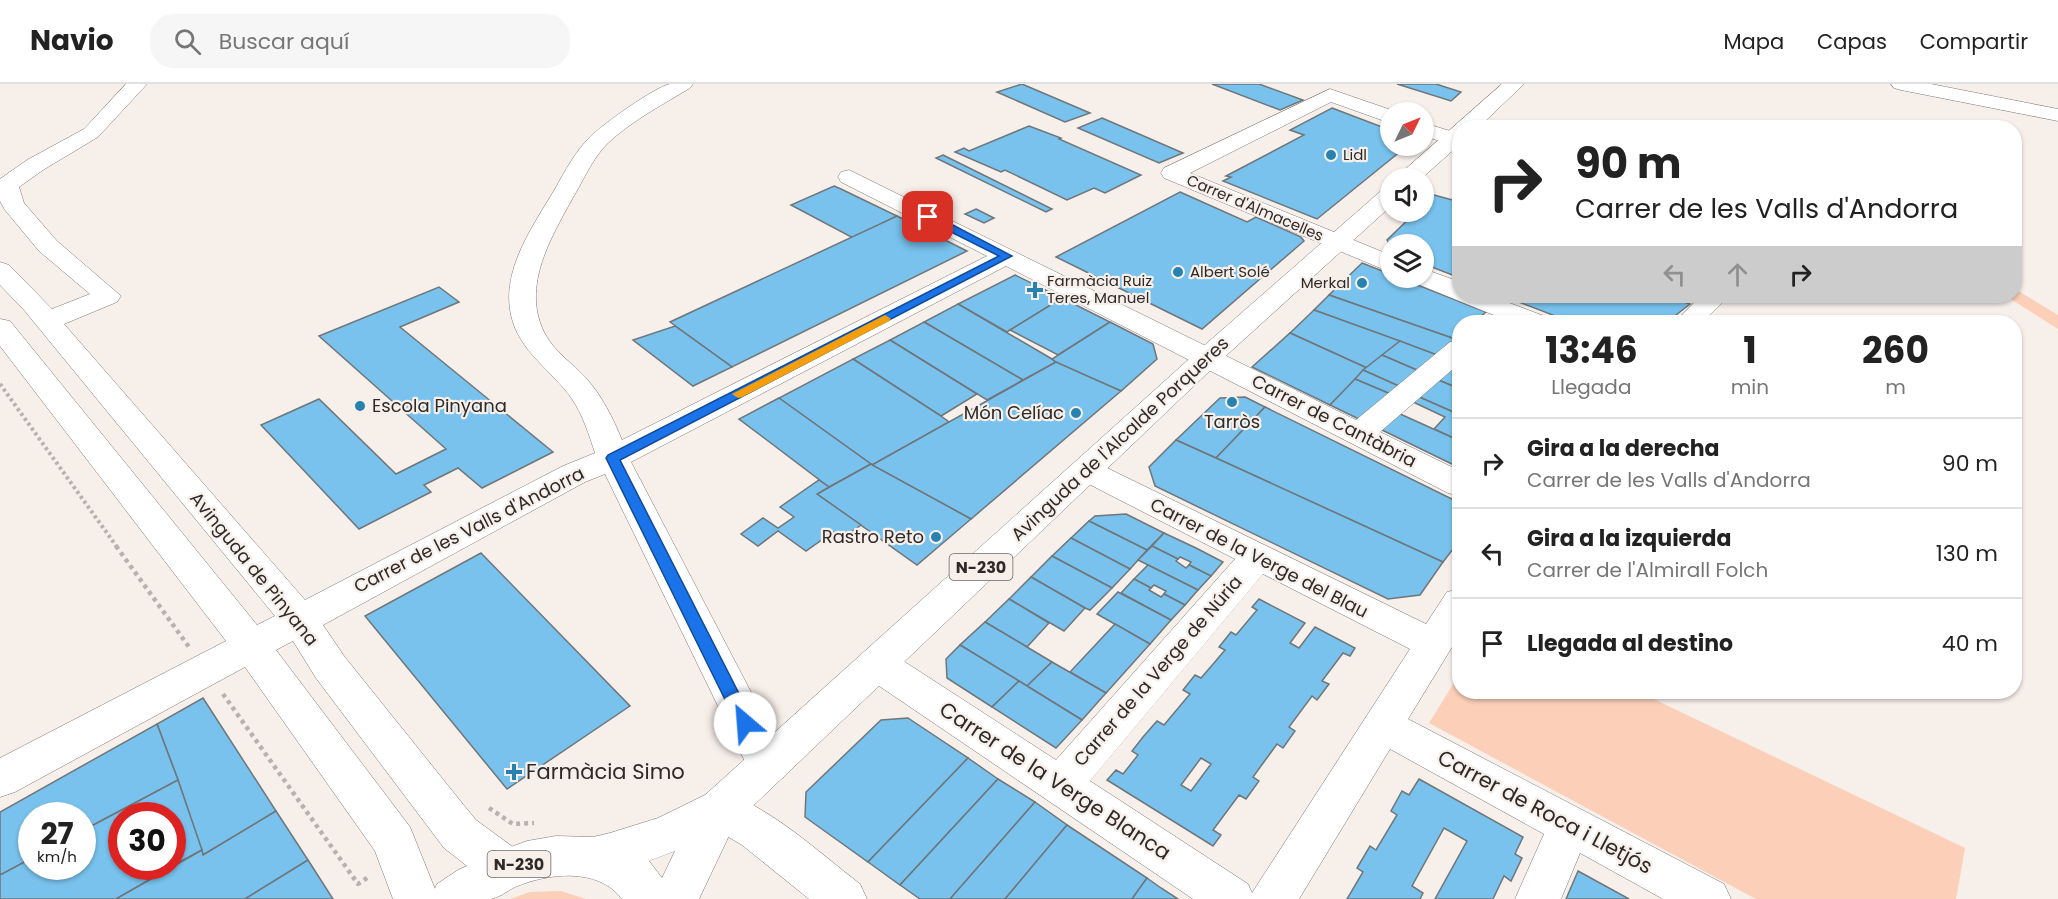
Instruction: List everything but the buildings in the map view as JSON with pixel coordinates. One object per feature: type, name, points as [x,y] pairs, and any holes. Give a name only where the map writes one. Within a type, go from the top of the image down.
[{"type":"street","points":[[47,321],[108,296],[48,246],[13,205],[7,185],[35,165],[91,133],[137,84]]},
{"type":"street","points":[[683,84],[607,132],[589,150],[541,230],[526,265],[522,291],[524,318],[532,336],[584,394],[601,426],[613,458],[768,765]]},
{"type":"street","points":[[1474,120],[1514,84]]},
{"type":"street","points":[[1901,84],[2058,115]]},
{"type":"street","name":"Carrer d'Almacelles","points":[[1380,113],[1330,94],[1172,173],[1380,260]]},
{"type":"street","points":[[1434,130],[1452,132]]},
{"type":"street","points":[[1420,168],[1452,139]]},
{"type":"street","name":"Carrer de Cantàbria","points":[[849,177],[1452,480]]},
{"type":"street","name":"Avinguda de l'Alcalde Porqueres","points":[[593,858],[654,841],[720,809],[1208,357],[1380,204]]},
{"type":"street","name":"Carrer de les Valls d'Andorra","points":[[0,780],[574,474],[613,458],[1007,256]]},
{"type":"street","name":"Avinguda de Pinyana","points":[[0,270],[47,321],[299,619],[330,667],[460,834],[505,868]]},
{"type":"street","points":[[1434,281],[1452,289]]},
{"type":"street","points":[[1478,303],[1495,315]]},
{"type":"street","points":[[1696,315],[1708,303]]},
{"type":"street","points":[[2,333],[251,645],[394,841],[416,899]]},
{"type":"street","points":[[1359,433],[1452,355]]},
{"type":"street","name":"Carrer de la Verge del Blau","points":[[1086,470],[1434,644]]},
{"type":"street","name":"Carrer de la Verge de Núria","points":[[1060,786],[1257,556]]},
{"type":"street","points":[[1273,899],[1452,615]]},
{"type":"street","name":"Carrer de la Verge Blanca","points":[[877,664],[1232,899]]},
{"type":"street","name":"Carrer de Roca i Lletjós","points":[[1382,725],[1708,899]]},
{"type":"street","points":[[720,809],[759,831],[844,899]]},
{"type":"street","name":"Avinguda de l'Alcalde Porqueres","points":[[675,899],[720,809]]},
{"type":"street","points":[[1538,899],[1570,825]]},
{"type":"street","name":"N-230","points":[[453,899],[485,877],[505,868],[535,859],[565,855],[593,858],[610,863],[637,882],[650,899]]},
{"type":"path","points":[[0,384],[196,656]]},
{"type":"path","points":[[215,684],[358,884]]},
{"type":"path","points":[[481,803],[513,824],[546,823]]},
{"type":"shaded area","points":[[2022,293],[2058,315],[2058,329],[2017,303],[2022,303]]},
{"type":"shaded area","points":[[1452,686],[1452,699],[1654,699],[1965,848],[1956,899],[1756,899],[1429,723]]},
{"type":"shaded area","points":[[561,891],[586,899],[510,899],[530,892]]},
{"type":"slow traffic","points":[[738,394],[885,319]]},
{"type":"place","name":"Lidl","points":[[1331,155]]},
{"type":"place","name":"Albert Solé","points":[[1178,272]]},
{"type":"place","name":"Merkal","points":[[1362,283]]},
{"type":"place","name":"Farmàcia Ruiz Teres, Manuel","points":[[1035,290]]},
{"type":"place","name":"Tarròs","points":[[1232,402]]},
{"type":"place","name":"Escola Pinyana","points":[[360,406]]},
{"type":"place","name":"Món Celíac","points":[[1076,413]]},
{"type":"place","name":"Rastro Reto","points":[[936,537]]},
{"type":"place","name":"Farmàcia Simo","points":[[514,772]]},
{"type":"route","points":[[745,723],[613,458],[1007,256],[928,217]]}]
